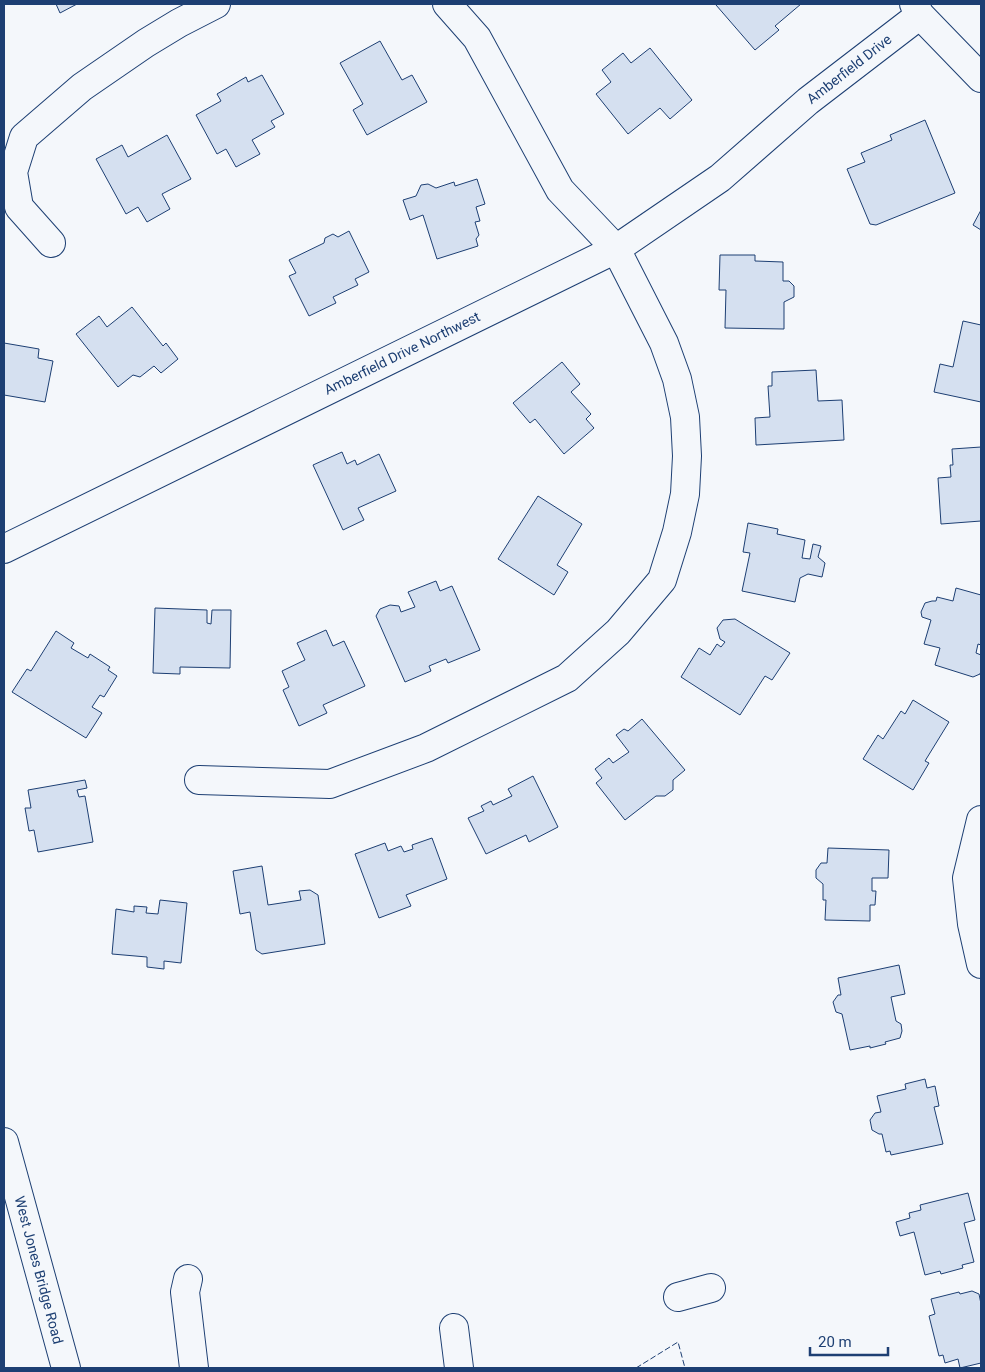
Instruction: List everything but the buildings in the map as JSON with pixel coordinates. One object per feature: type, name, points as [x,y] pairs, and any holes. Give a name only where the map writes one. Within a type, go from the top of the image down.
[{"type":"street","points":[[51,243],[19,207],[13,172],[24,137],[82,87],[146,43],[216,4]]},
{"type":"street","points":[[199,780],[330,784],[426,748],[567,678],[618,632],[662,580],[677,532],[685,494],[688,456],[685,417],[677,379],[664,343],[616,249],[560,190],[478,38],[447,4]]},
{"type":"street","points":[[917,9],[981,78]]},
{"type":"street","name":"Amberfield Drive","points":[[780,125],[917,9]]},
{"type":"street","name":"Amberfield Drive Northwest","points":[[4,549],[616,249],[720,178],[780,125]]},
{"type":"street","points":[[981,820],[967,878],[972,924],[981,964]]},
{"type":"street","name":"West Jones Bridge Road","points":[[4,1142],[66,1368]]},
{"type":"street","points":[[188,1279],[185,1292],[194,1368]]},
{"type":"street","points":[[678,1297],[711,1288]]},
{"type":"street","points":[[454,1328],[459,1368]]},
{"type":"fence","points":[[636,1368],[678,1342],[685,1368]]}]
